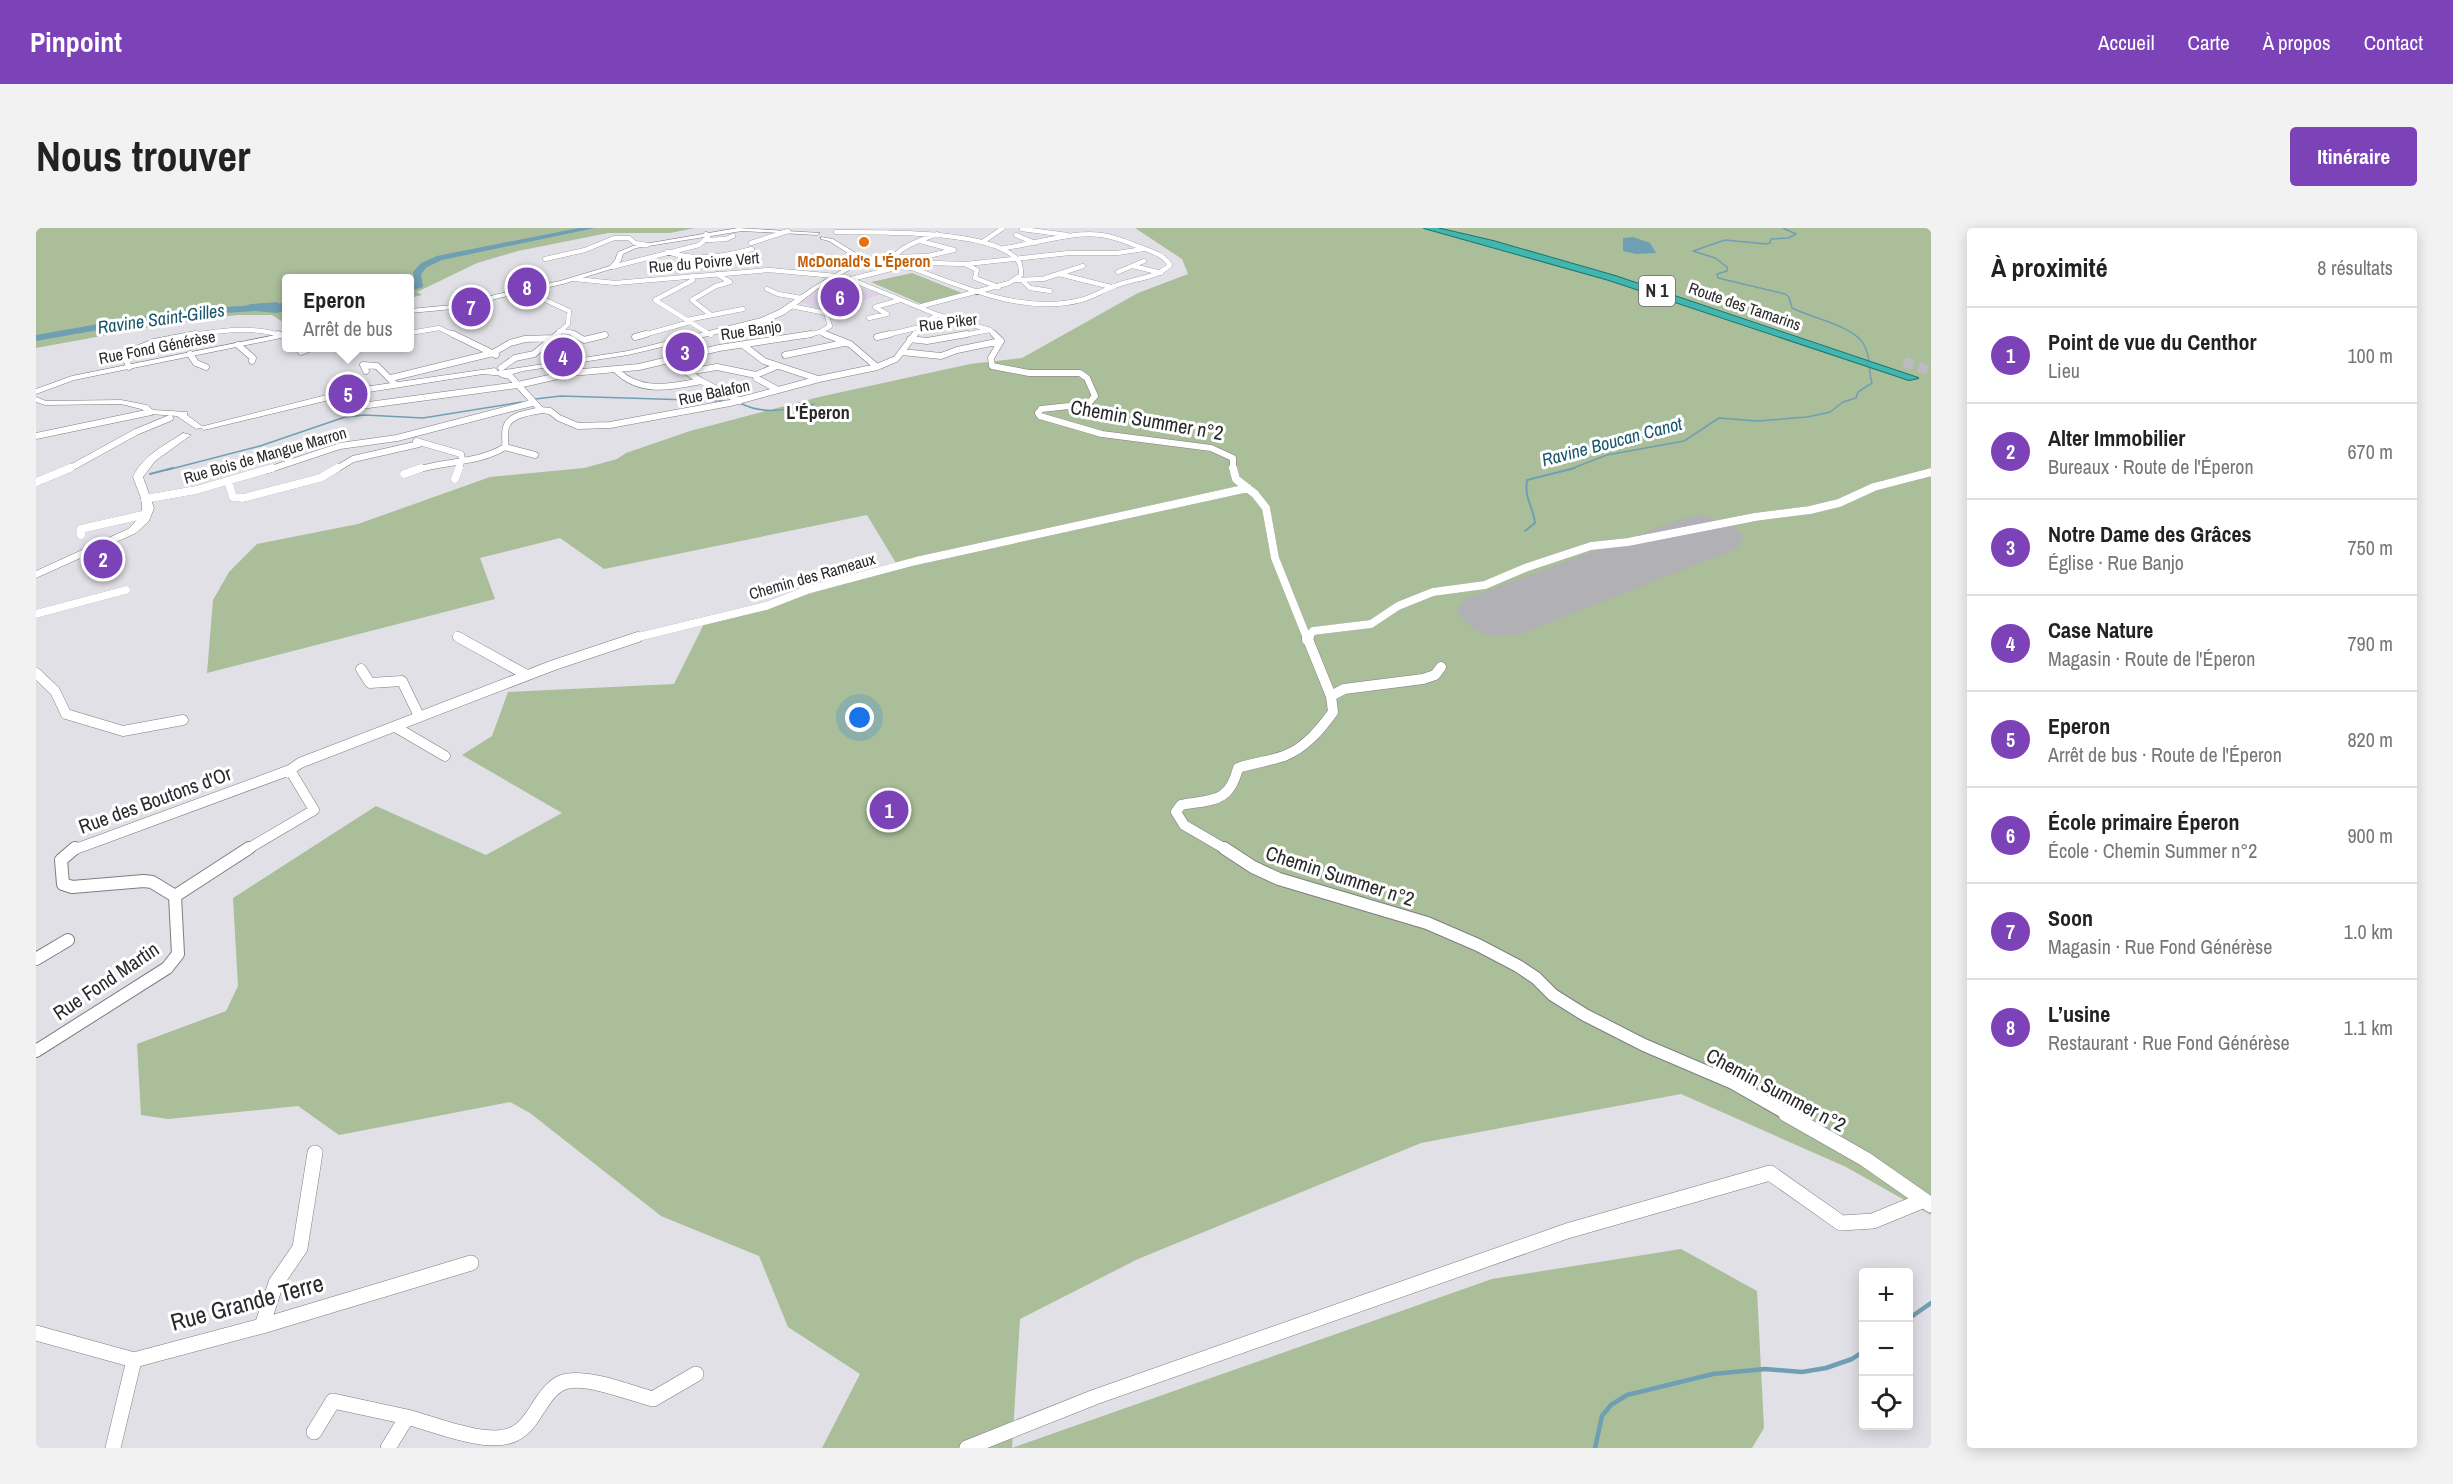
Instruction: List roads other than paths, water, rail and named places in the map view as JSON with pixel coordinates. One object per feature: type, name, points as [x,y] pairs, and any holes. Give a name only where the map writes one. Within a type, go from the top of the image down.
[{"type":"highway","name":"Route des Tamarins","points":[[1428,228],[1505,246],[1635,284],[1913,378]]},
{"type":"highway","points":[[1462,228],[1600,264]]},
{"type":"main road","points":[[827,233],[849,251]]},
{"type":"main road","points":[[36,575],[122,537],[140,525],[148,508],[138,477],[141,471],[146,463],[196,429],[393,381],[486,373],[606,357],[764,320],[791,306],[858,262],[857,256],[827,233]]},
{"type":"street","points":[[612,267],[616,264],[620,253],[647,245],[757,228],[827,233],[896,229],[941,232],[984,241],[1004,248],[1018,258],[1023,271],[1015,280],[999,287],[918,307]]},
{"type":"street","points":[[936,228],[991,237]]},
{"type":"street","points":[[994,228],[1002,229]]},
{"type":"street","points":[[984,241],[1002,229]]},
{"type":"street","points":[[1022,229],[1071,236]]},
{"type":"street","points":[[666,266],[688,260],[726,256],[791,232]]},
{"type":"street","points":[[941,232],[918,240],[892,257],[889,262],[899,267],[916,269],[977,293],[1011,301],[1060,304],[1083,300],[1111,287],[1161,273],[1169,267],[1168,262],[1145,249],[1114,237],[1088,234],[1004,248]]},
{"type":"street","points":[[1016,235],[1038,244]]},
{"type":"street","points":[[706,237],[726,239],[733,236]]},
{"type":"street","points":[[414,314],[534,290],[699,245],[706,237]]},
{"type":"street","points":[[1096,242],[1114,237]]},
{"type":"street","points":[[545,259],[585,250],[614,238],[629,238],[632,242],[647,245]]},
{"type":"street","points":[[892,257],[928,256],[954,250],[918,240]]},
{"type":"street","points":[[851,279],[899,267],[931,263],[966,264],[1050,255],[1117,253],[1145,249]]},
{"type":"street","points":[[667,252],[688,260]]},
{"type":"street","points":[[1050,255],[1055,260]]},
{"type":"street","points":[[1118,272],[1144,261]]},
{"type":"street","points":[[656,280],[653,277],[722,262]]},
{"type":"street","points":[[966,264],[967,267],[977,270],[974,274],[975,278],[999,287]]},
{"type":"street","points":[[869,266],[882,271]]},
{"type":"street","points":[[1015,280],[1043,279],[1083,266]]},
{"type":"street","points":[[1133,266],[1161,273]]},
{"type":"street","name":"Rue du Poivre Vert","points":[[575,279],[600,283],[788,271],[838,275]]},
{"type":"street","points":[[520,274],[541,288]]},
{"type":"street","points":[[711,315],[692,300],[716,286],[730,282],[717,274]]},
{"type":"street","points":[[1059,274],[1111,287]]},
{"type":"street","points":[[838,275],[938,315],[990,330],[1000,341]]},
{"type":"street","points":[[692,276],[693,280],[656,298],[658,303],[711,334]]},
{"type":"street","points":[[1023,281],[1030,288],[1050,291]]},
{"type":"street","points":[[767,289],[778,294],[801,298]]},
{"type":"street","points":[[414,332],[439,328],[493,353],[515,358],[534,354],[568,324],[569,311],[539,297],[534,290]]},
{"type":"street","points":[[869,318],[887,314],[875,307],[900,300]]},
{"type":"street","name":"Rue Banjo","points":[[346,408],[518,385],[571,374],[616,370],[670,361],[719,348],[820,332],[831,326],[828,315],[813,309],[791,306]]},
{"type":"street","points":[[635,337],[711,315],[743,309]]},
{"type":"street","name":"Rue Balafon","points":[[507,370],[532,403],[541,410],[550,411],[570,423],[598,427],[740,401],[819,379],[877,367],[889,363],[902,352],[910,339],[930,319],[938,315]]},
{"type":"street","name":"Rue Balafon","points":[[877,337],[924,326]]},
{"type":"street","points":[[129,367],[124,354],[142,345],[238,329],[265,329],[282,334]]},
{"type":"street","name":"Rue Piker","points":[[910,339],[927,341],[990,330]]},
{"type":"street","points":[[559,332],[570,332],[584,340],[605,335]]},
{"type":"street","points":[[820,332],[859,351],[877,367]]},
{"type":"street","name":"Rue Fond Générèse","points":[[36,394],[50,385],[72,378],[282,336]]},
{"type":"street","points":[[366,371],[363,365],[370,363],[378,366],[393,381],[493,353],[510,343],[525,339],[553,338]]},
{"type":"street","points":[[925,350],[927,341]]},
{"type":"street","points":[[902,352],[941,356],[957,350],[1000,341]]},
{"type":"street","name":"Chemin Summer n°2","points":[[1000,341],[991,358],[992,366],[1029,373],[1080,373],[1087,378],[1095,391],[1095,396],[1088,404],[1041,409],[1038,413],[1040,416],[1095,432],[1203,446],[1228,453],[1233,458],[1233,472],[1236,479],[1248,488],[1266,508],[1275,558],[1331,696],[1333,712],[1311,739],[1296,750],[1283,756],[1238,768],[1234,785],[1224,798],[1181,805],[1176,812],[1179,819],[1253,867],[1279,879],[1427,923],[1488,950],[1536,978],[1553,995],[1585,1015],[1644,1045],[1733,1083],[1865,1159],[1928,1202]]},
{"type":"street","points":[[785,356],[844,343]]},
{"type":"street","points":[[238,345],[251,354],[254,358],[252,361]]},
{"type":"street","points":[[743,345],[757,357],[777,366],[819,379]]},
{"type":"street","points":[[190,354],[196,363],[206,366]]},
{"type":"street","points":[[507,370],[515,358]]},
{"type":"street","points":[[670,361],[701,381],[740,401]]},
{"type":"street","points":[[687,372],[717,367],[756,375],[777,366]]},
{"type":"street","points":[[840,368],[847,374]]},
{"type":"street","points":[[616,370],[624,378],[661,389],[701,381]]},
{"type":"street","points":[[756,375],[756,378],[778,390]]},
{"type":"street","points":[[36,394],[45,403],[121,402],[144,407],[152,412]]},
{"type":"street","name":"Rue Bois de Mangue Marron","points":[[145,499],[228,482],[340,446],[409,435],[532,403]]},
{"type":"street","points":[[505,447],[506,429],[509,422],[518,416],[541,410]]},
{"type":"street","points":[[36,436],[152,412],[188,418],[196,429]]},
{"type":"street","points":[[36,482],[69,470],[153,424],[175,416]]},
{"type":"street","points":[[409,435],[419,444]]},
{"type":"street","points":[[228,482],[233,497],[243,498],[320,478],[353,459],[419,444],[461,454],[462,460],[455,478]]},
{"type":"street","points":[[404,474],[490,454],[505,447],[535,455]]},
{"type":"street","points":[[1307,640],[1313,631],[1371,624],[1398,606],[1433,592],[1485,585],[1525,568],[1591,546],[1628,542],[1755,517],[1810,510],[1839,503],[1874,487],[1931,472]]},
{"type":"street","name":"Chemin des Rameaux","points":[[397,728],[419,716],[525,674],[642,636],[765,606],[792,594],[859,576],[1248,488]]},
{"type":"street","points":[[81,535],[81,529],[147,514]]},
{"type":"street","points":[[36,614],[126,590]]},
{"type":"street","points":[[457,636],[525,674]]},
{"type":"street","points":[[1331,696],[1344,689],[1423,679],[1436,675],[1441,667]]},
{"type":"street","points":[[362,669],[370,683],[402,681],[419,716]]},
{"type":"street","points":[[36,674],[47,680],[59,695],[66,714],[77,719],[123,731],[183,720]]},
{"type":"street","points":[[397,728],[445,756]]},
{"type":"street","name":"Rue des Boutons d'Or","points":[[175,896],[152,882],[144,881],[72,887],[63,884],[61,860],[68,852],[81,845],[290,770],[300,763],[397,728]]},
{"type":"street","points":[[175,896],[218,866],[314,810],[290,770]]},
{"type":"street","name":"Rue Fond Martin","points":[[36,1051],[172,963],[178,954],[175,896]]},
{"type":"street","points":[[36,959],[68,940]]},
{"type":"street","points":[[262,1326],[276,1283],[300,1248],[315,1153]]},
{"type":"street","points":[[967,1448],[1095,1397],[1567,1231],[1770,1173],[1841,1223],[1852,1225],[1868,1222],[1928,1202]]},
{"type":"street","name":"Rue Grande Terre","points":[[134,1360],[262,1326],[471,1263]]},
{"type":"street","points":[[36,1333],[134,1360],[113,1448]]},
{"type":"street","points":[[314,1432],[333,1401],[487,1438],[502,1438],[519,1432],[534,1417],[551,1390],[570,1380],[654,1399],[696,1374]]},
{"type":"street","points":[[388,1448],[407,1417]]},
{"type":"water","points":[[1633,237],[1650,243],[1656,253],[1636,254],[1623,251],[1623,238]]},
{"type":"water","points":[[278,302],[278,307],[282,312],[236,309],[251,304]]},
{"type":"waterway","name":"Ravine Saint-Gilles","points":[[414,287],[420,285],[416,274],[424,265],[440,258],[591,228]]},
{"type":"waterway","name":"Ravine Boucan Canot","points":[[1570,469],[1607,455],[1684,441],[1719,418],[1757,421],[1807,417],[1830,412],[1843,402],[1856,398],[1858,392],[1872,383],[1867,351],[1853,333],[1792,308],[1789,297],[1785,294],[1718,278],[1717,274],[1727,271],[1727,267],[1715,258],[1693,251],[1725,240],[1766,244],[1770,243],[1771,239],[1788,238],[1796,234],[1783,228]]},
{"type":"waterway","name":"Ravine Saint-Gilles","points":[[36,338],[178,313],[282,306]]},
{"type":"waterway","points":[[535,399],[561,396],[723,401]]},
{"type":"waterway","points":[[167,470],[260,446],[345,417],[365,415],[423,418],[522,402]]},
{"type":"waterway","points":[[740,403],[767,410],[814,404]]},
{"type":"waterway","points":[[150,474],[173,468]]},
{"type":"waterway","name":"Ravine Boucan Canot","points":[[1570,469],[1575,468]]},
{"type":"waterway","name":"Ravine Boucan Canot","points":[[1525,531],[1535,523],[1527,492],[1527,480],[1570,469]]},
{"type":"waterway","points":[[1913,1316],[1931,1303]]},
{"type":"waterway","points":[[1595,1448],[1602,1416],[1611,1405],[1627,1395],[1713,1374],[1765,1369],[1802,1372],[1826,1368],[1859,1354]]},
{"type":"tunnel","points":[[1904,362],[1931,371]]},
{"type":"place","name":"McDonald's L'Éperon","points":[[864,242]]},
{"type":"place","name":"L’usine","points":[[527,287]]},
{"type":"place","name":"École primaire Éperon","points":[[840,297]]},
{"type":"place","name":"Soon","points":[[471,307]]},
{"type":"place","name":"Notre Dame des Grâces","points":[[685,352]]},
{"type":"place","name":"Case Nature","points":[[563,357]]},
{"type":"place","name":"Eperon","points":[[348,394]]},
{"type":"place","name":"Alter Immobilier","points":[[103,559]]},
{"type":"place","name":"Point de vue du Centhor","points":[[889,810]]},
{"type":"district","name":"L'Éperon","points":[[818,413]]}]
